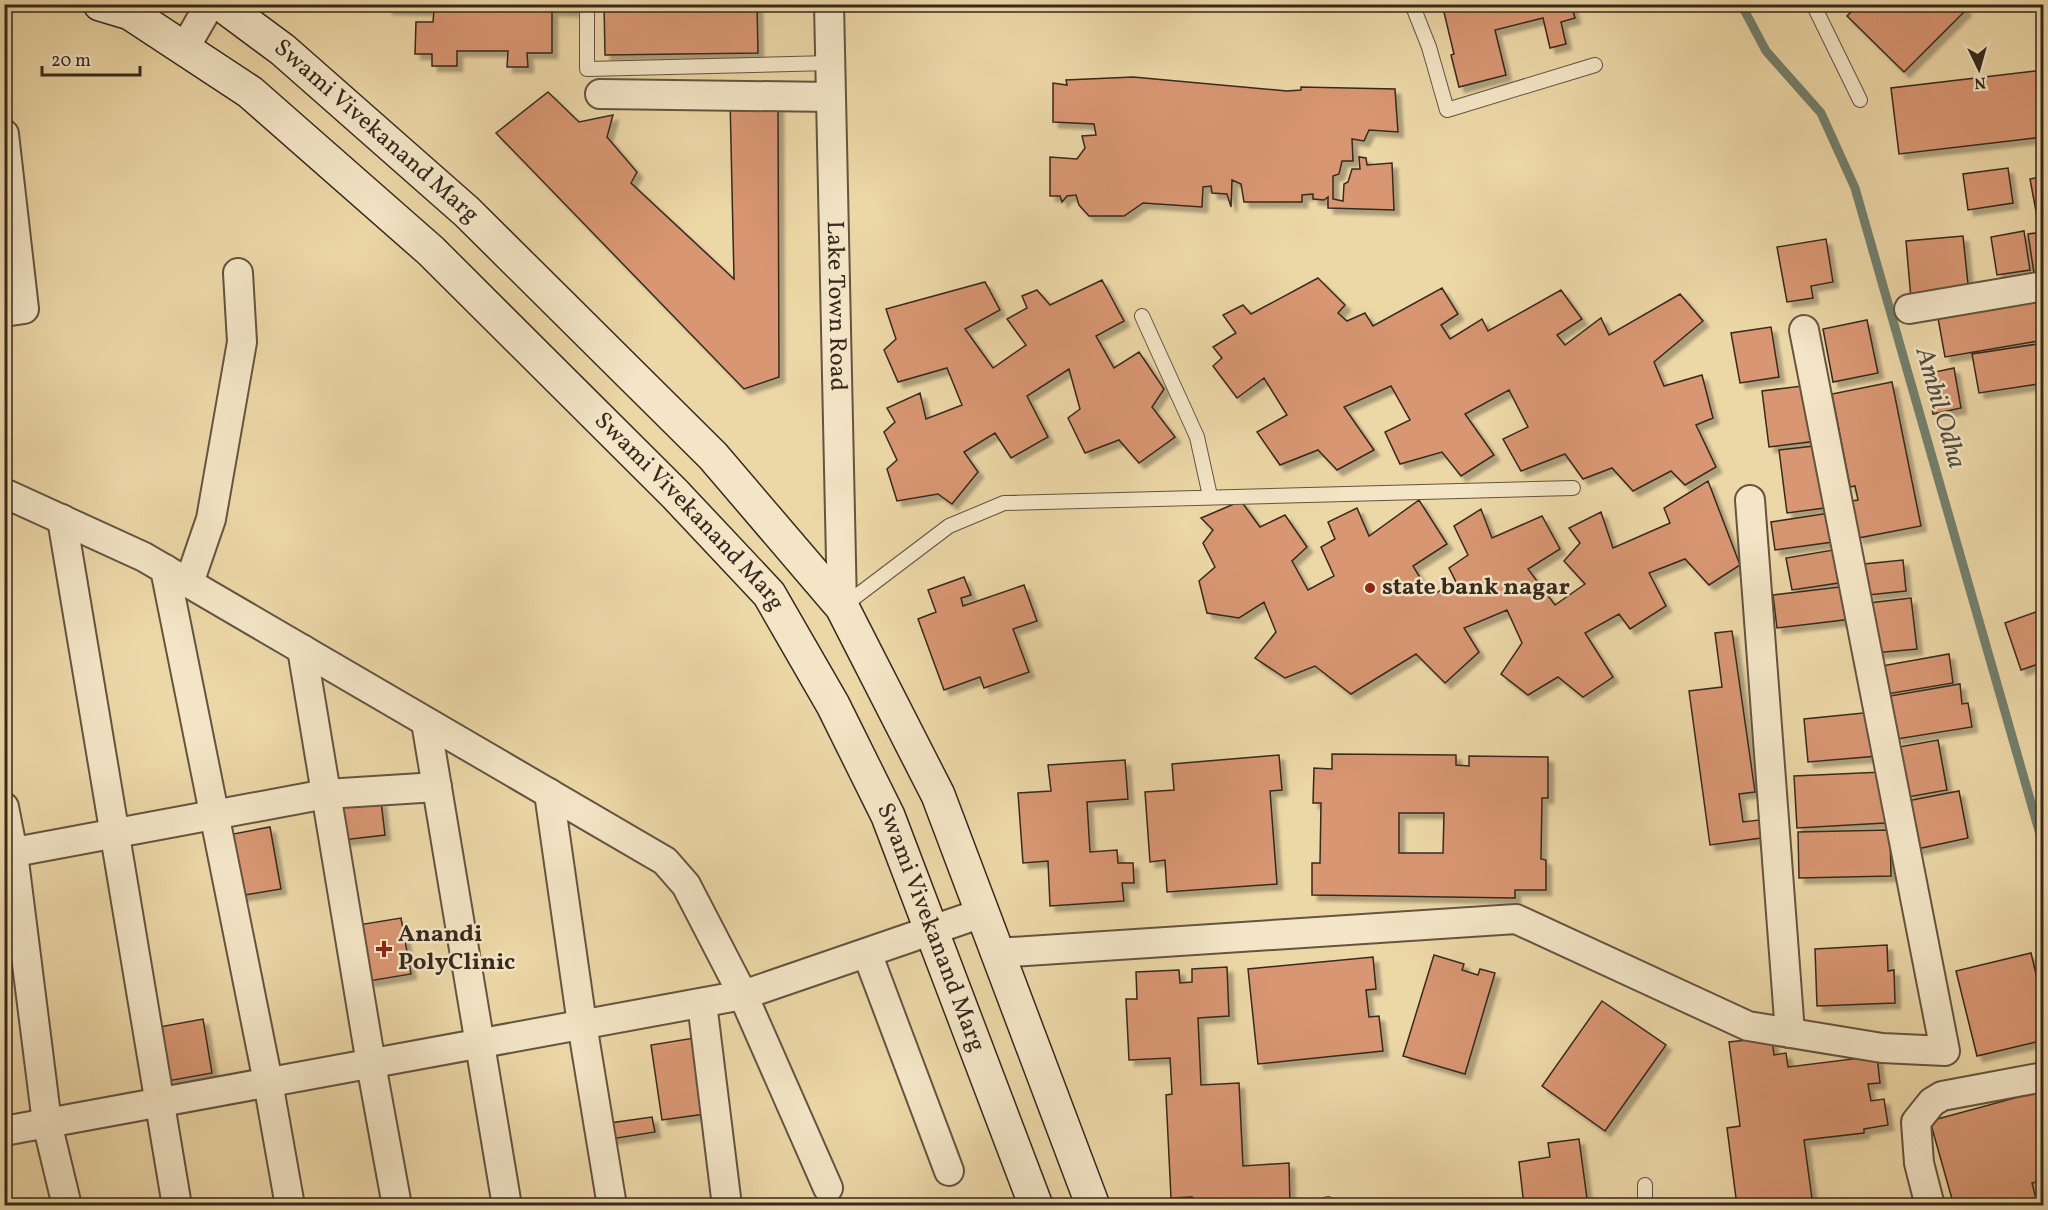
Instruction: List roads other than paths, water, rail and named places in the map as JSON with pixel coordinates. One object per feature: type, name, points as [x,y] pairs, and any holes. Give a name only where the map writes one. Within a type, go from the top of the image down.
[{"type":"main road","name":"Swami Vivekanand Marg","points":[[100,4],[130,13],[250,92],[431,251],[675,494],[769,594],[833,705],[888,816],[1036,1206]]},
{"type":"main road","name":"Swami Vivekanand Marg","points":[[221,4],[283,50],[467,212],[713,456],[842,607],[938,795],[1093,1206]]},
{"type":"street","points":[[184,49],[210,4]]},
{"type":"street","name":"Lake Town Road","points":[[829,4],[842,607]]},
{"type":"street","points":[[600,94],[831,97]]},
{"type":"street","points":[[4,134],[24,309],[4,312]]},
{"type":"street","points":[[238,273],[242,342],[211,519],[177,576],[215,816],[268,1082],[290,1206]]},
{"type":"street","points":[[1909,309],[2043,286]]},
{"type":"street","points":[[997,953],[1516,919],[1748,1026],[1882,1048],[1945,1051],[1804,330]]},
{"type":"street","points":[[4,493],[177,576],[665,861],[678,874],[743,995],[828,1188]]},
{"type":"street","points":[[1750,500],[1790,1033]]},
{"type":"street","points":[[62,519],[177,1206]]},
{"type":"street","points":[[302,649],[397,1206]]},
{"type":"street","points":[[426,722],[507,1206]]},
{"type":"street","points":[[9,854],[326,794],[437,787]]},
{"type":"street","points":[[549,793],[582,1024],[612,1206]]},
{"type":"street","points":[[4,807],[47,1123],[66,1206]]},
{"type":"street","points":[[4,1131],[743,995],[982,913]]},
{"type":"street","points":[[867,952],[949,1171]]},
{"type":"street","points":[[702,1003],[727,1206]]},
{"type":"street","points":[[1930,1206],[1919,1163],[1916,1122],[1932,1102],[1942,1096],[2043,1077]]},
{"type":"lane","points":[[587,4],[587,69],[830,63]]},
{"type":"lane","points":[[1412,4],[1430,47],[1447,111],[1595,64]]},
{"type":"lane","points":[[1813,4],[1860,100]]},
{"type":"lane","points":[[1142,316],[1197,437],[1210,496]]},
{"type":"lane","points":[[842,607],[949,526],[1004,503],[1573,488]]},
{"type":"lane","points":[[1645,1185],[1645,1206]]},
{"type":"waterway","name":"Ambil Odha","points":[[1741,4],[1766,51],[1821,113],[1855,188],[2044,848]]},
{"type":"place","name":"state bank nagar","points":[[1370,588]]},
{"type":"place","name":"Anandi PolyClinic","points":[[384,949]]}]
